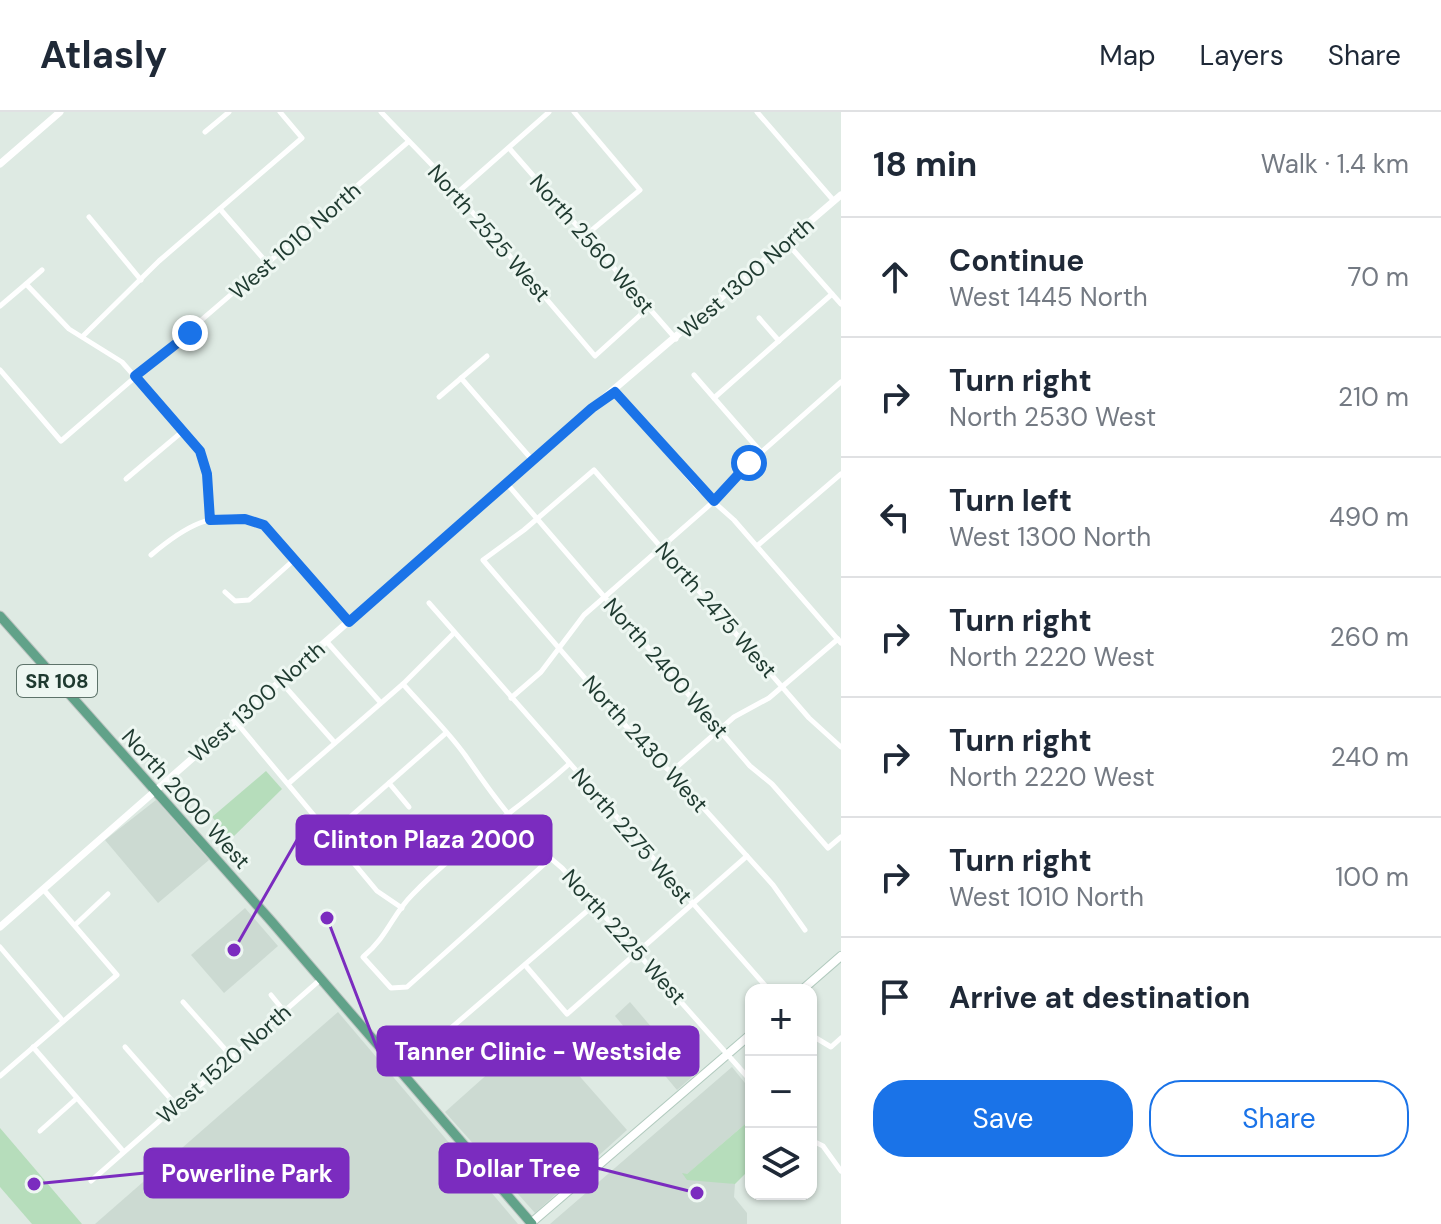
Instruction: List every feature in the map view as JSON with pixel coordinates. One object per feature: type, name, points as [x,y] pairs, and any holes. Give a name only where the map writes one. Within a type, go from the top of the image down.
[{"type":"main road","name":"North 2000 West","points":[[0,616],[321,979],[531,1224]]},
{"type":"main road","points":[[809,984],[841,956]]},
{"type":"main road","points":[[531,1224],[745,1039]]},
{"type":"street","points":[[205,132],[229,112]]},
{"type":"street","points":[[83,336],[141,280],[302,138],[280,112]]},
{"type":"street","name":"North 2525 West","points":[[381,112],[595,356],[648,308]]},
{"type":"street","points":[[535,112],[541,119]]},
{"type":"street","points":[[456,194],[549,112]]},
{"type":"street","points":[[574,112],[640,190],[586,235]]},
{"type":"street","points":[[757,112],[838,198]]},
{"type":"street","points":[[0,164],[58,113]]},
{"type":"street","name":"West 1010 North","points":[[0,370],[61,441],[408,142]]},
{"type":"street","name":"North 2560 West","points":[[509,148],[676,339]]},
{"type":"street","name":"West 1300 North","points":[[0,927],[838,198]]},
{"type":"street","points":[[220,209],[268,264]]},
{"type":"street","points":[[89,217],[141,280]]},
{"type":"street","points":[[787,243],[841,304]]},
{"type":"street","points":[[0,306],[42,270]]},
{"type":"street","points":[[26,284],[60,321],[122,362],[183,431],[204,461],[210,520]]},
{"type":"street","points":[[714,398],[832,294]]},
{"type":"street","points":[[759,318],[779,341]]},
{"type":"street","points":[[439,397],[487,356]]},
{"type":"street","points":[[694,375],[761,452]]},
{"type":"street","points":[[461,378],[534,462]]},
{"type":"street","points":[[511,698],[541,672],[576,624],[604,597],[714,501],[761,452],[841,382]]},
{"type":"street","points":[[615,392],[757,546],[839,641],[782,687],[719,730],[671,772]]},
{"type":"street","points":[[126,479],[183,431]]},
{"type":"street","name":"North 2475 West","points":[[537,519],[594,470],[782,687],[841,747]]},
{"type":"street","points":[[757,546],[841,474]]},
{"type":"street","name":"North 2400 West","points":[[508,485],[719,730],[828,848],[841,837]]},
{"type":"street","name":"North 2430 West","points":[[537,519],[483,560],[651,755],[671,772],[747,856],[805,930]]},
{"type":"street","points":[[151,555],[185,527],[210,520],[259,521],[349,622]]},
{"type":"street","points":[[225,592],[235,601],[249,600],[295,559]]},
{"type":"street","name":"North 2275 West","points":[[429,603],[763,984]]},
{"type":"street","points":[[289,783],[403,684],[454,633]]},
{"type":"street","points":[[327,642],[381,703]]},
{"type":"street","points":[[281,682],[335,743]]},
{"type":"street","name":"North 2225 West","points":[[403,684],[446,733],[508,813],[745,1073]]},
{"type":"street","points":[[236,722],[332,833],[377,891],[402,908]]},
{"type":"street","points":[[332,833],[446,733]]},
{"type":"street","points":[[550,859],[407,987],[399,990],[384,983],[363,957],[383,941],[411,896],[569,764]]},
{"type":"street","points":[[389,783],[409,807]]},
{"type":"street","points":[[525,965],[567,1014],[747,856]]},
{"type":"street","points":[[0,1076],[117,975],[43,889]]},
{"type":"street","points":[[75,925],[108,894]]},
{"type":"street","points":[[401,1071],[594,905]]},
{"type":"street","points":[[0,947],[63,1021]]},
{"type":"street","name":"West 1520 North","points":[[91,1181],[321,979]]},
{"type":"street","points":[[271,995],[284,1011]]},
{"type":"street","points":[[183,1002],[232,1057]]},
{"type":"street","points":[[817,1039],[831,1047],[841,1038]]},
{"type":"street","points":[[33,1047],[123,1151]]},
{"type":"street","points":[[125,1047],[176,1105]]},
{"type":"street","points":[[40,1131],[77,1098]]},
{"type":"street","points":[[817,1143],[823,1146],[841,1171]]},
{"type":"shaded area","points":[[156,800],[209,860],[158,903],[105,840]]},
{"type":"shaded area","points":[[245,908],[278,946],[224,993],[191,955]]},
{"type":"shaded area","points":[[630,1002],[693,1076],[677,1090],[615,1016]]},
{"type":"shaded area","points":[[338,1012],[518,1224],[95,1224],[222,1113]]},
{"type":"shaded area","points":[[538,1029],[627,1130],[535,1213],[445,1112]]},
{"type":"shaded area","points":[[732,1067],[745,1083],[745,1124],[686,1175],[735,1184],[734,1197],[747,1213],[747,1224],[550,1224]]},
{"type":"green space","points":[[266,771],[282,789],[231,839],[212,817]]},
{"type":"green space","points":[[745,1124],[745,1174],[735,1184],[687,1180],[682,1173],[687,1174]]},
{"type":"green space","points":[[0,1128],[82,1224],[32,1224],[0,1187]]},
{"type":"place","name":"Tanner Clinic - Westside","points":[[327,918]]},
{"type":"place","name":"Clinton Plaza 2000","points":[[234,950]]},
{"type":"place","name":"Powerline Park","points":[[34,1184]]},
{"type":"place","name":"Dollar Tree","points":[[697,1193]]},
{"type":"route","points":[[190,333],[135,376],[200,451],[207,474],[210,520],[259,521],[349,622],[592,408],[615,392],[697,487],[714,501],[749,463]]}]
